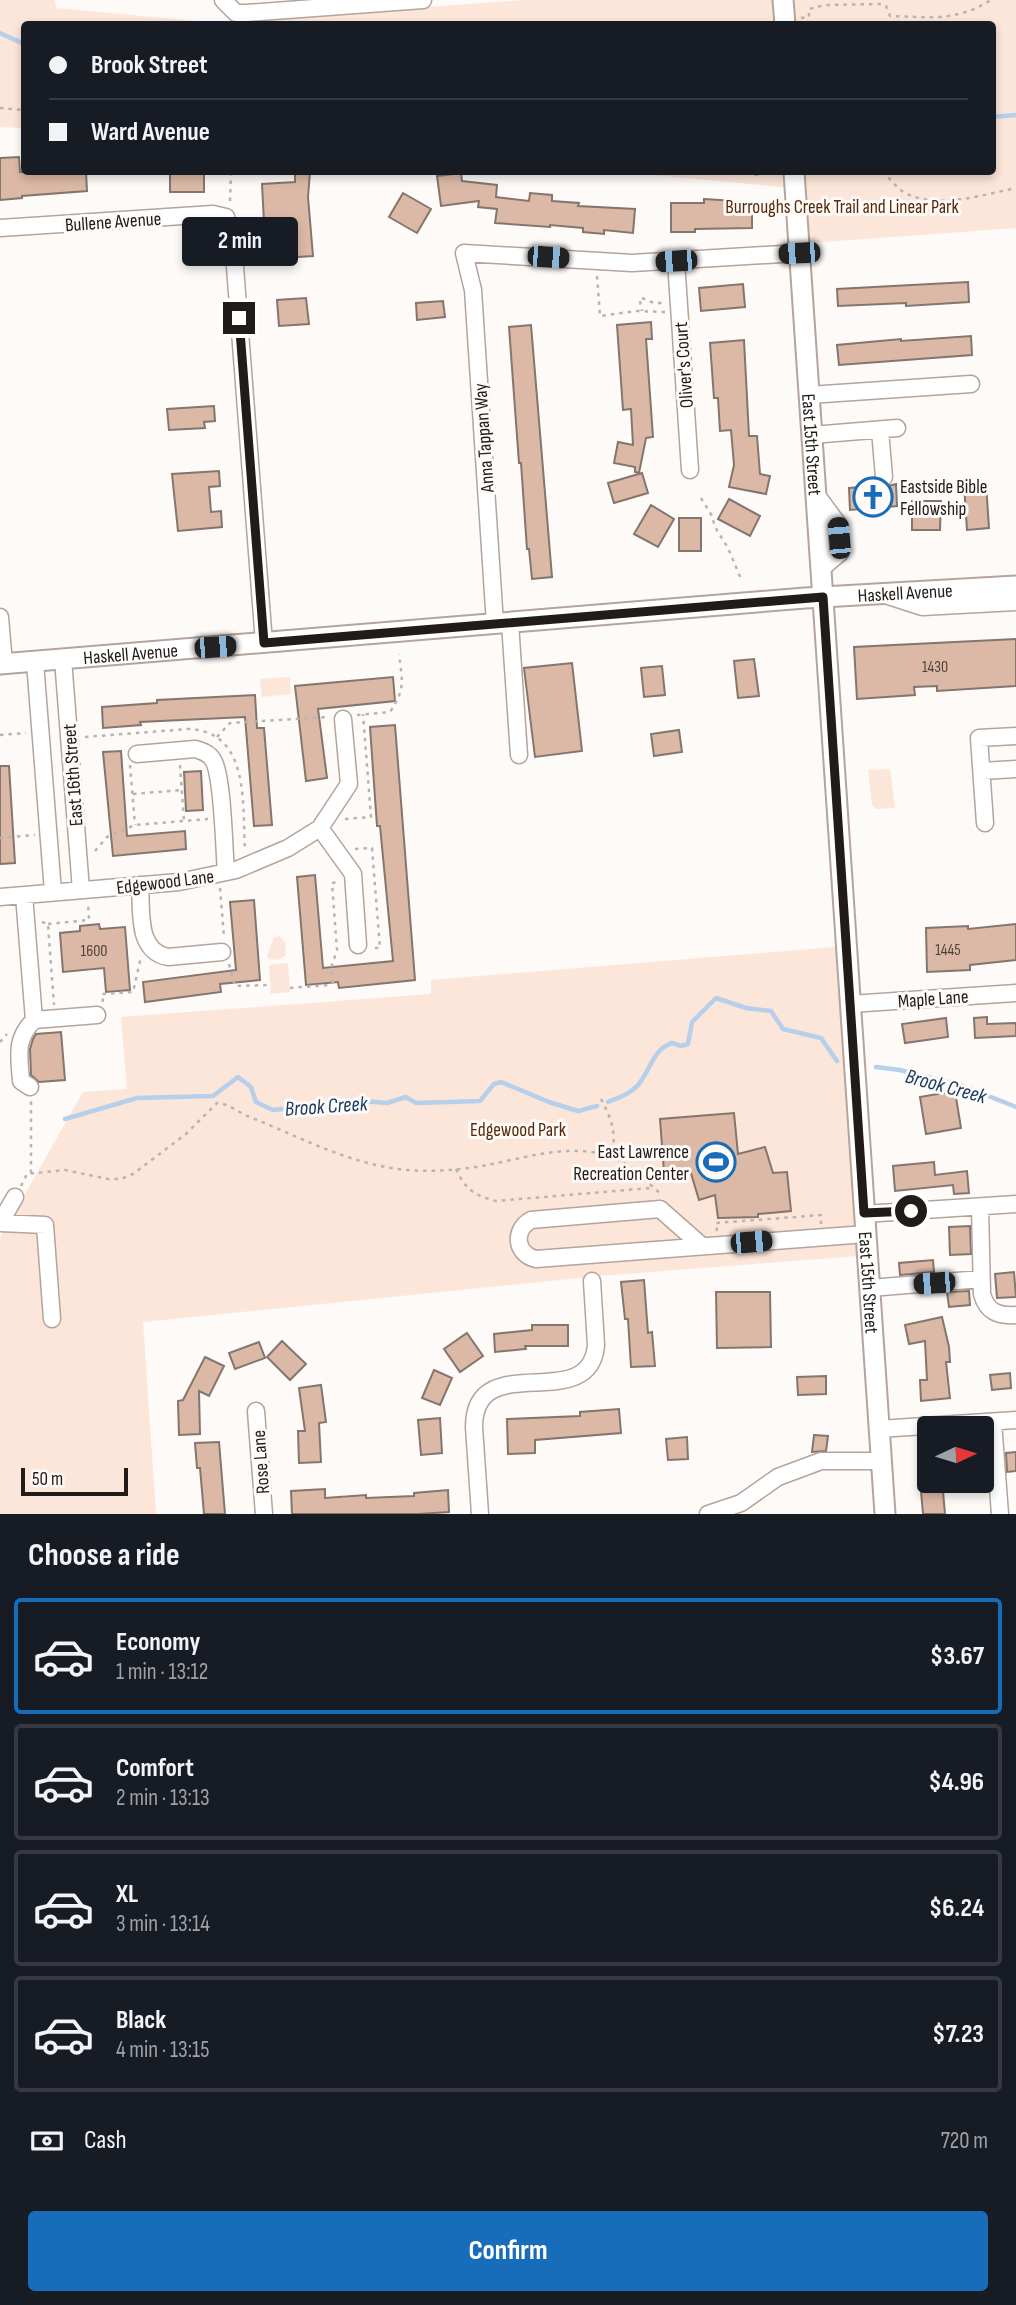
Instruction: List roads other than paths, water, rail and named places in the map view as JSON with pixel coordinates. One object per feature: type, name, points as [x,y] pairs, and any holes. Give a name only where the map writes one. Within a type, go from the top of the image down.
[{"type":"main road","points":[[783,0],[793,21]]},
{"type":"main road","name":"East 15th Street","points":[[794,175],[885,1514]]},
{"type":"main road","name":"Haskell Avenue","points":[[2,664],[823,597],[1016,586]]},
{"type":"street","points":[[226,4],[236,13],[246,13],[424,0]]},
{"type":"street","name":"Bullene Avenue","points":[[0,228],[213,214],[228,209],[264,643]]},
{"type":"street","name":"Anna Tappan Way","points":[[519,755],[502,624],[473,290],[464,253],[632,262],[676,261]]},
{"type":"street","points":[[676,261],[799,253]]},
{"type":"street","name":"Oliver's Court","points":[[676,261],[690,470]]},
{"type":"street","points":[[809,395],[971,384]]},
{"type":"street","points":[[812,435],[897,428]]},
{"type":"street","points":[[880,430],[884,477]]},
{"type":"street","points":[[883,594],[922,607],[1016,602]]},
{"type":"street","points":[[0,617],[2,664]]},
{"type":"street","name":"East 16th Street","points":[[63,659],[85,897]]},
{"type":"street","name":"East 16th Street","points":[[34,662],[53,892]]},
{"type":"street","points":[[345,717],[349,785],[320,828],[348,863],[353,874],[358,945]]},
{"type":"street","points":[[985,823],[979,738],[1016,736]]},
{"type":"street","points":[[133,756],[195,749],[212,757],[217,768],[226,872]]},
{"type":"street","points":[[982,771],[1016,769]]},
{"type":"street","name":"Edgewood Lane","points":[[0,897],[53,892],[85,897],[140,885],[179,882],[226,872],[288,848],[320,828]]},
{"type":"street","points":[[140,885],[144,937],[152,950],[168,957],[223,945]]},
{"type":"street","points":[[23,895],[34,1020]]},
{"type":"street","name":"Maple Lane","points":[[850,1004],[1016,993]]},
{"type":"street","points":[[30,1087],[21,1080],[20,1040],[34,1020],[97,1015]]},
{"type":"street","points":[[15,1197],[0,1223],[45,1225],[52,1319]]},
{"type":"street","points":[[864,1213],[1016,1204]]},
{"type":"street","points":[[980,1207],[984,1302],[991,1311],[1000,1315],[1016,1315]]},
{"type":"street","points":[[702,1246],[660,1209],[531,1220],[524,1224],[518,1240],[522,1251],[528,1257],[536,1259],[866,1234]]},
{"type":"street","points":[[870,1288],[981,1279]]},
{"type":"street","points":[[480,1514],[474,1414],[485,1394],[509,1384],[567,1380],[585,1371],[595,1355],[596,1345],[592,1281]]},
{"type":"street","name":"Rose Lane","points":[[256,1411],[264,1514]]},
{"type":"street","points":[[994,1422],[1016,1420]]},
{"type":"street","points":[[879,1429],[917,1427]]},
{"type":"street","points":[[994,1435],[1000,1514]]},
{"type":"street","points":[[708,1514],[741,1503],[778,1477],[821,1461],[881,1461]]},
{"type":"waterway","points":[[0,33],[21,43]]},
{"type":"waterway","points":[[996,117],[1016,115]]},
{"type":"waterway","name":"Brook Creek","points":[[608,1102],[635,1088],[660,1050],[672,1043],[681,1046],[688,1044],[692,1022],[716,998],[746,1008],[771,1011],[783,1029],[821,1038],[837,1061]]},
{"type":"waterway","name":"Brook Creek","points":[[876,1067],[900,1070],[963,1086],[1016,1107]]},
{"type":"waterway","name":"Brook Creek","points":[[65,1119],[137,1098],[213,1096],[238,1077],[251,1087],[256,1102],[273,1110],[362,1101],[387,1103],[406,1097],[416,1103],[480,1101],[494,1084],[501,1082],[578,1111],[597,1106]]},
{"type":"place","name":"Eastside Bible Fellowship","points":[[873,497]]},
{"type":"place","name":"East Lawrence Recreation Center","points":[[716,1162]]},
{"type":"park label","name":"Burroughs Creek Trail and Linear Park","points":[[842,206]]},
{"type":"park label","name":"Edgewood Park","points":[[518,1129]]}]
